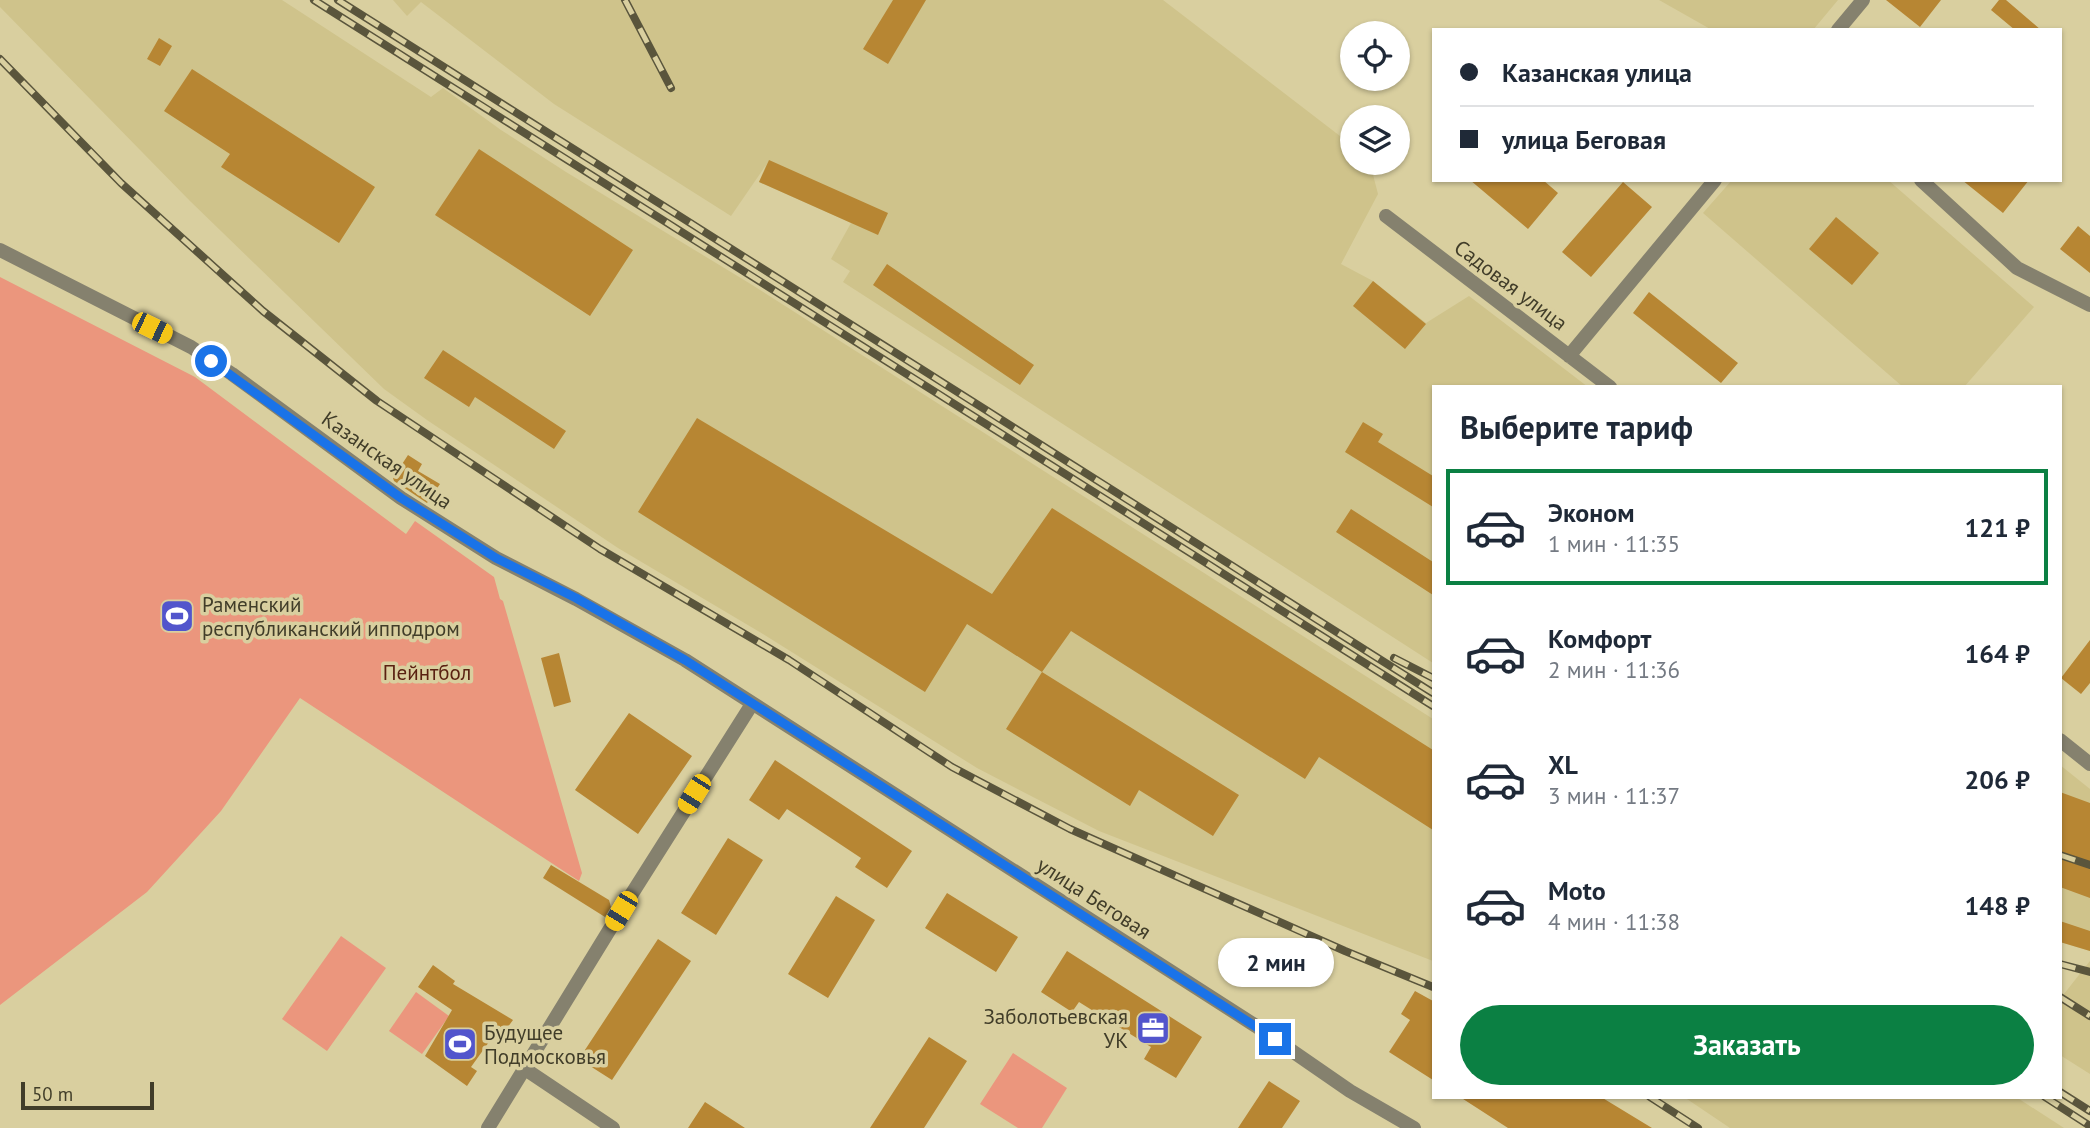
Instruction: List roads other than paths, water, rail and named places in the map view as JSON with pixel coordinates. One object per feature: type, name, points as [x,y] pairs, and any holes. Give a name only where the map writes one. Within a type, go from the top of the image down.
[{"type":"street","points":[[1840,28],[1863,0]]},
{"type":"street","points":[[1569,356],[1713,182]]},
{"type":"street","points":[[1923,182],[2017,268],[2090,305]]},
{"type":"street","name":"Садовая улица","points":[[1386,216],[1607,385]]},
{"type":"street","name":"Казанская улица","points":[[0,250],[191,347],[401,498],[496,558],[576,598],[685,660],[752,704]]},
{"type":"street","points":[[488,1128],[752,704]]},
{"type":"street","name":"улица Беговая","points":[[752,704],[1256,1026],[1350,1091],[1414,1128]]},
{"type":"street","points":[[2062,742],[2090,764]]},
{"type":"street","points":[[525,1069],[613,1128]]},
{"type":"railway","points":[[314,0],[1432,705]]},
{"type":"railway","points":[[338,0],[1432,692]]},
{"type":"railway","points":[[625,0],[671,88]]},
{"type":"railway","points":[[0,59],[121,183],[263,311],[377,401],[600,549],[789,660],[952,767],[1070,829],[1432,987]]},
{"type":"railway","points":[[1394,658],[1432,677]]},
{"type":"railway","points":[[2062,856],[2090,865]]},
{"type":"railway","points":[[2062,965],[2090,972]]},
{"type":"railway","points":[[2062,998],[2090,1016]]},
{"type":"railway","points":[[2062,1093],[2090,1111]]},
{"type":"railway","points":[[1653,1099],[1698,1128]]},
{"type":"railway","points":[[2048,1099],[2090,1126]]},
{"type":"place","name":"Раменский республиканский ипподром","points":[[177,616]]},
{"type":"place","name":"Заболотьевская УК","points":[[1153,1028]]},
{"type":"place","name":"Будущее Подмосковья","points":[[460,1044]]},
{"type":"park label","name":"Пейнтбол","points":[[427,672]]}]
